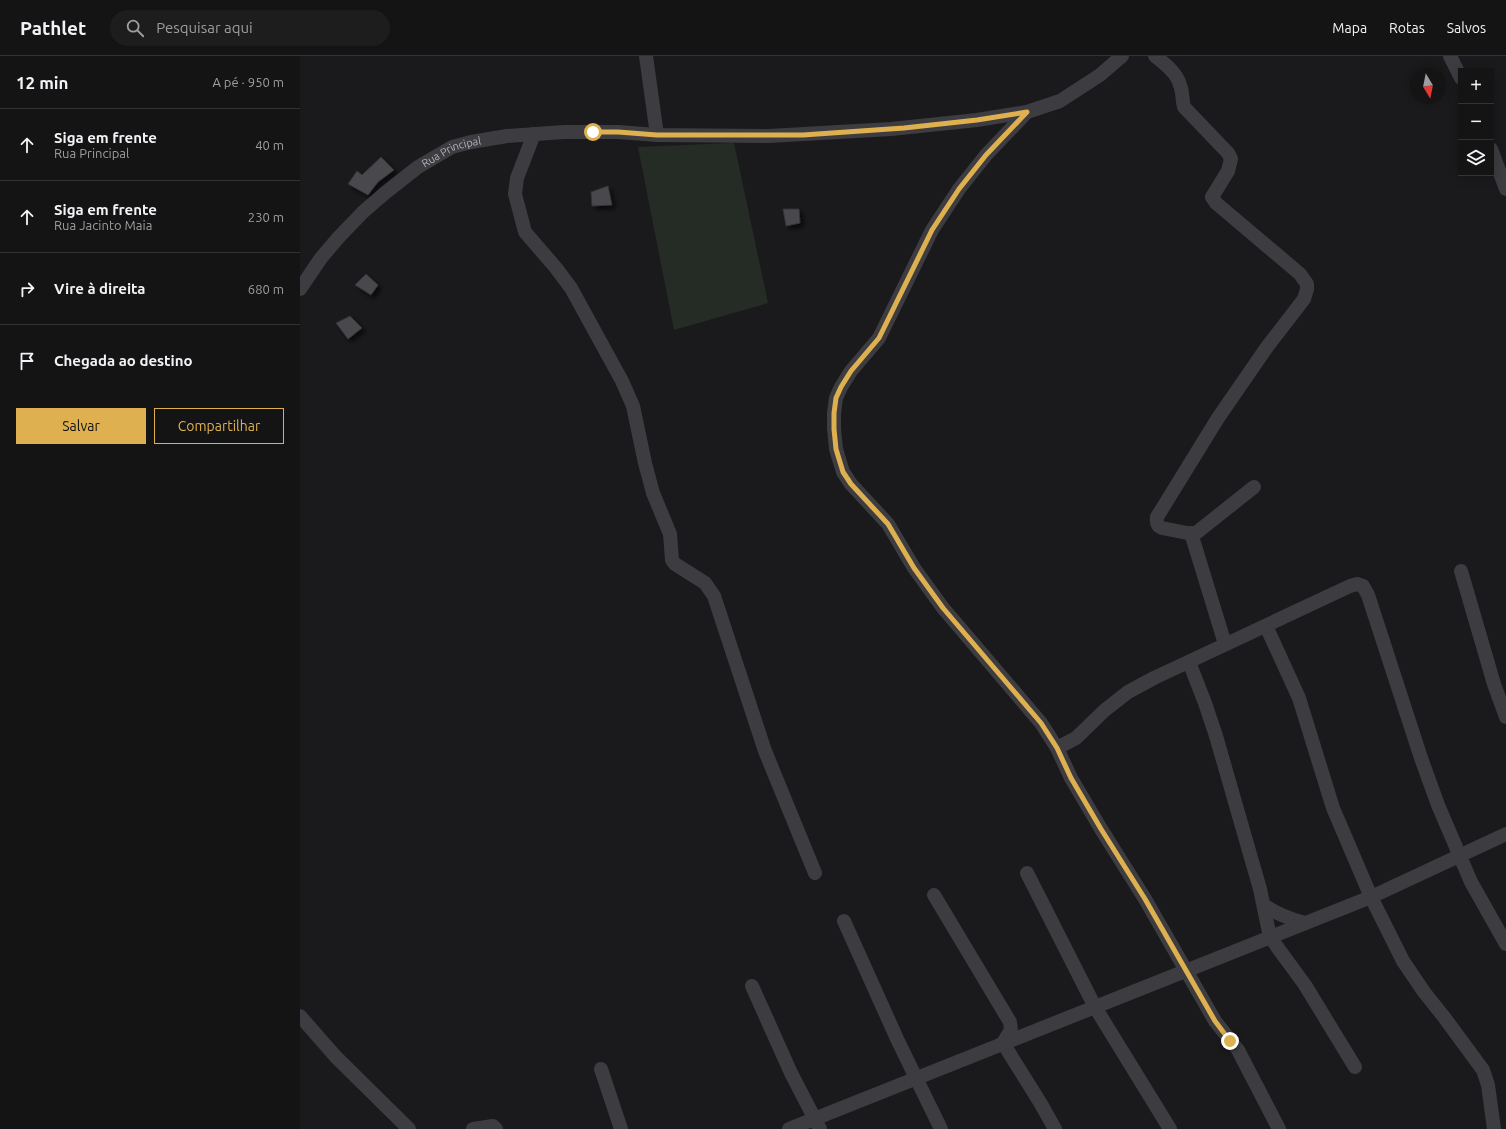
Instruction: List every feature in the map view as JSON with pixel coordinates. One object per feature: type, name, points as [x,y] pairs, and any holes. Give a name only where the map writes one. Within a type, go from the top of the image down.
[{"type":"street","points":[[646,56],[657,135]]},
{"type":"street","name":"Rua Principal","points":[[300,289],[321,258],[343,233],[385,193],[418,167],[452,147],[494,138],[585,131],[657,135],[803,135],[977,120],[1027,112],[1055,103],[1074,93],[1100,75],[1122,56]]},
{"type":"street","points":[[1155,56],[1178,78],[1181,86],[1184,107],[1231,158],[1228,171],[1212,197],[1216,203],[1300,274],[1307,284],[1304,299],[1267,347],[1218,418],[1156,521],[1159,527],[1191,533],[1200,531],[1254,486]]},
{"type":"street","points":[[1450,56],[1458,72]]},
{"type":"street","points":[[1027,112],[986,155],[959,189],[932,230],[879,338],[851,371],[841,387],[836,398],[834,429],[836,449],[843,472],[851,484],[888,524],[914,568],[943,608],[1041,723],[1057,748],[1071,778],[1145,899],[1215,1021],[1238,1050],[1279,1129]]},
{"type":"street","points":[[534,134],[517,178],[515,194],[524,232],[556,268],[571,288],[622,381],[633,406],[653,493],[670,534],[672,560],[675,564],[705,583],[714,596],[765,751],[815,873]]},
{"type":"street","points":[[1494,157],[1506,190]]},
{"type":"street","points":[[1191,533],[1225,644]]},
{"type":"street","points":[[1461,570],[1494,684],[1506,717]]},
{"type":"street","points":[[1057,748],[1076,738],[1105,710],[1128,692],[1154,678],[1350,586],[1357,584],[1363,586],[1368,595],[1438,805],[1471,882],[1506,944]]},
{"type":"street","points":[[1266,626],[1299,698],[1333,808],[1371,897],[1403,961],[1424,992],[1483,1070],[1488,1085],[1494,1129]]},
{"type":"street","points":[[1189,662],[1216,736],[1264,905],[1270,937],[1305,985],[1355,1067]]},
{"type":"street","points":[[789,1129],[818,1124],[917,1079],[1003,1043],[1371,897],[1506,834]]},
{"type":"street","points":[[1027,873],[1095,1007],[1170,1129]]},
{"type":"street","points":[[934,895],[1010,1022],[1011,1030],[1003,1043]]},
{"type":"street","points":[[1264,905],[1272,911],[1290,919],[1305,923]]},
{"type":"street","points":[[844,921],[898,1041],[941,1129]]},
{"type":"street","points":[[752,986],[791,1073],[818,1124]]},
{"type":"street","points":[[300,1016],[336,1056],[409,1129]]},
{"type":"street","points":[[1003,1043],[1055,1129]]},
{"type":"street","points":[[602,1069],[621,1129]]},
{"type":"street","points":[[473,1129],[493,1126],[496,1129]]},
{"type":"shaded area","points":[[734,143],[768,303],[674,330],[638,147]]},
{"type":"building","points":[[381,157],[394,170],[378,182],[368,195],[348,184],[357,171],[362,175]]},
{"type":"building","points":[[608,186],[612,205],[592,206],[591,192]]},
{"type":"building","points":[[783,209],[799,209],[800,223],[786,226]]},
{"type":"building","points":[[366,274],[378,285],[371,295],[355,285]]},
{"type":"building","points":[[350,316],[362,328],[348,339],[336,323]]},
{"type":"route","points":[[593,132],[657,135],[803,135],[904,128],[977,120],[1027,112],[986,155],[959,189],[932,230],[879,338],[851,371],[841,387],[836,398],[834,413],[836,449],[843,472],[851,484],[888,524],[899,540],[914,568],[943,608],[1041,723],[1057,748],[1071,778],[1145,899],[1215,1021],[1230,1041]]}]
